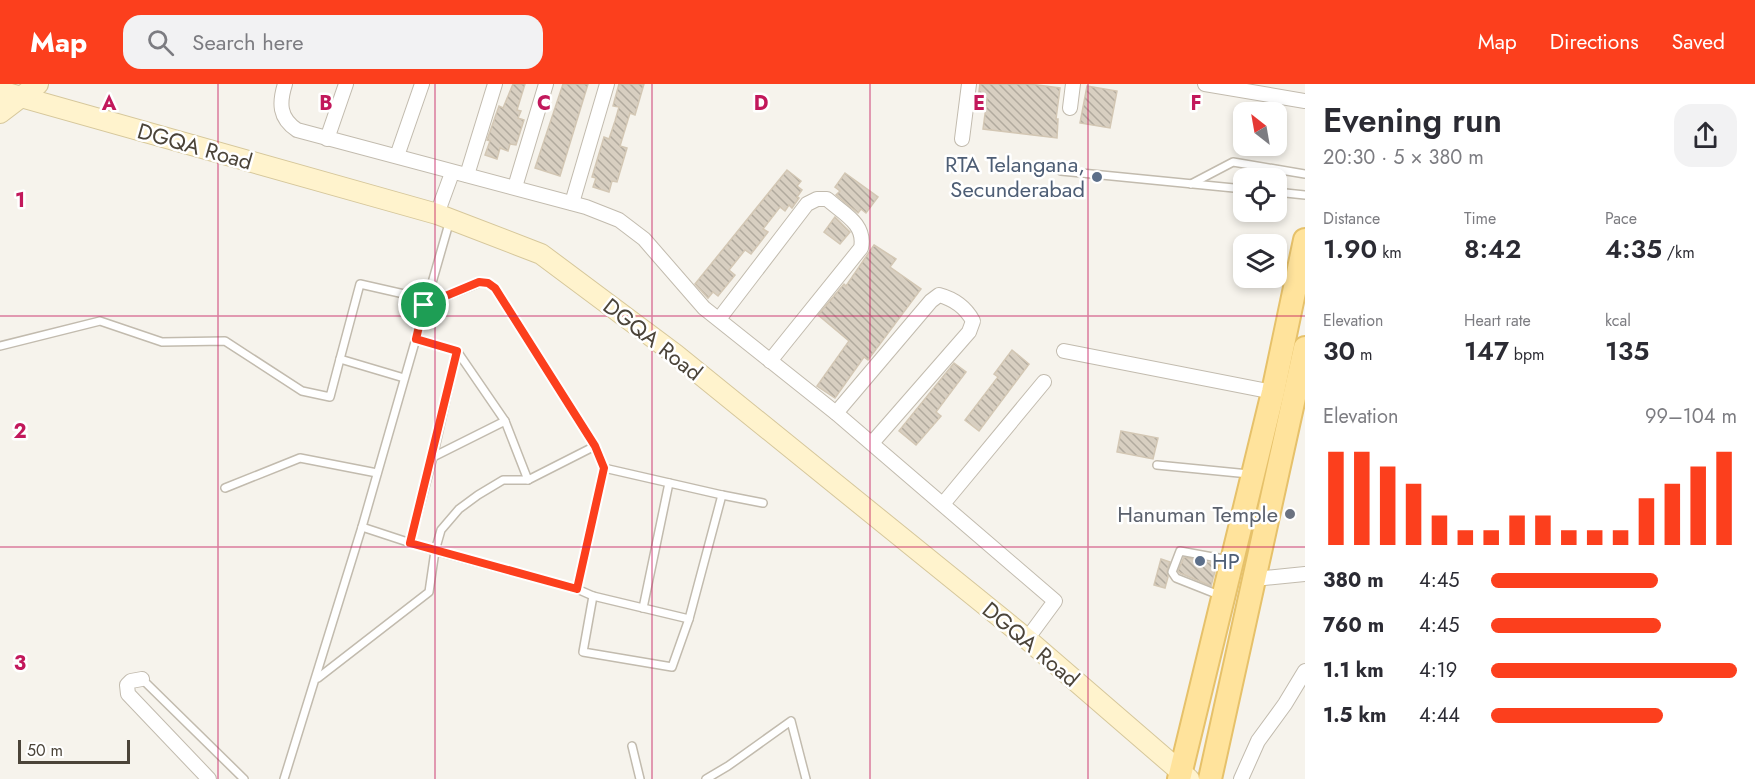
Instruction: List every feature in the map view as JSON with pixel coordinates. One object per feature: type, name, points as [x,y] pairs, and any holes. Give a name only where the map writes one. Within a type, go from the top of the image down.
[{"type":"main road","points":[[0,114],[38,84]]},
{"type":"main road","name":"DGQA Road","points":[[0,91],[443,217],[541,254],[675,354],[1027,639],[1183,777]]},
{"type":"main road","points":[[1183,777],[1274,392],[1305,240]]},
{"type":"main road","points":[[1210,779],[1305,348]]},
{"type":"street","points":[[285,84],[281,104],[283,117],[297,130],[452,173],[515,187],[605,213],[619,220],[644,239],[693,297],[872,443],[1055,601],[1027,639]]},
{"type":"street","points":[[327,139],[346,84]]},
{"type":"street","points":[[397,156],[422,84]]},
{"type":"street","points":[[467,175],[495,84]]},
{"type":"street","points":[[515,187],[546,84]]},
{"type":"street","points":[[572,203],[607,84]]},
{"type":"street","points":[[962,139],[969,84]]},
{"type":"street","points":[[1070,108],[1073,84]]},
{"type":"street","points":[[1205,84],[1305,101]]},
{"type":"street","points":[[443,217],[452,173]]},
{"type":"street","points":[[719,319],[807,204],[827,199],[860,228],[863,237],[861,248],[770,361]]},
{"type":"street","points":[[836,413],[931,301],[939,295],[950,298],[968,312],[973,321],[969,332],[872,443]]},
{"type":"street","points":[[1064,351],[1274,392]]},
{"type":"street","points":[[943,504],[1044,382]]},
{"type":"street","points":[[1254,579],[1305,574]]},
{"type":"street","points":[[1241,779],[1258,741],[1305,671]]},
{"type":"street","points":[[142,679],[130,681],[127,685],[128,694],[209,779]]},
{"type":"lane","points":[[1191,184],[1233,162],[1305,174]]},
{"type":"lane","points":[[1061,171],[1233,188]]},
{"type":"lane","points":[[1287,193],[1305,195]]},
{"type":"lane","points":[[284,779],[362,527],[416,339],[443,217]]},
{"type":"lane","points":[[0,346],[100,321],[162,342],[225,340],[302,391],[330,397],[360,284],[425,302],[479,282],[488,283],[495,288],[595,446],[604,468],[577,589]]},
{"type":"lane","points":[[416,339],[457,351],[505,421],[528,480]]},
{"type":"lane","points":[[410,543],[433,457],[457,351]]},
{"type":"lane","points":[[340,359],[404,378]]},
{"type":"lane","points":[[433,457],[505,421]]},
{"type":"lane","points":[[316,679],[429,592],[435,551],[441,530],[459,509],[503,480],[528,480],[595,446]]},
{"type":"lane","points":[[225,488],[300,458],[378,473]]},
{"type":"lane","points":[[1157,465],[1254,475]]},
{"type":"lane","points":[[604,468],[763,503]]},
{"type":"lane","points":[[643,608],[669,483]]},
{"type":"lane","points":[[593,596],[583,652],[672,667],[689,619],[722,495]]},
{"type":"lane","points":[[362,527],[435,551],[577,589],[593,596],[689,619]]},
{"type":"lane","points":[[1225,597],[1176,578],[1172,572],[1180,551],[1233,561]]},
{"type":"lane","points":[[142,679],[244,779]]},
{"type":"lane","points":[[706,779],[729,766],[791,721],[806,779]]},
{"type":"lane","points":[[632,746],[640,779]]},
{"type":"building","points":[[513,84],[525,84],[517,110],[521,111],[518,118],[524,120],[516,145],[510,144],[508,151],[500,148],[497,159],[485,155],[490,141],[487,140],[499,106],[503,108]]},
{"type":"building","points":[[563,84],[588,84],[560,176],[535,168]]},
{"type":"building","points":[[619,84],[644,84],[635,115],[630,113],[620,146],[627,148],[617,182],[612,181],[609,192],[593,187],[596,178],[592,177],[604,137],[609,139],[615,121],[619,107],[613,106]]},
{"type":"building","points":[[980,84],[1030,84],[1060,88],[1056,119],[1058,119],[1057,138],[983,129],[987,99],[978,98]]},
{"type":"building","points":[[1087,86],[1117,91],[1110,128],[1080,123]]},
{"type":"building","points":[[787,170],[801,181],[797,186],[802,190],[797,197],[799,198],[792,208],[789,205],[785,211],[780,207],[763,229],[768,232],[751,254],[745,250],[729,270],[735,275],[718,296],[713,292],[708,298],[695,284]]},
{"type":"building","points":[[845,173],[878,197],[866,213],[861,209],[858,213],[836,195],[840,191],[835,187]]},
{"type":"building","points":[[835,217],[850,232],[840,244],[824,232]]},
{"type":"building","points":[[874,245],[896,259],[890,267],[921,289],[868,360],[864,357],[835,398],[817,386],[849,341],[818,315],[844,284],[846,286]]},
{"type":"building","points":[[1012,350],[1029,364],[979,431],[965,420],[998,377],[994,374]]},
{"type":"building","points":[[954,363],[966,372],[936,412],[941,416],[916,445],[899,431]]},
{"type":"building","points":[[1121,431],[1158,438],[1153,459],[1117,452]]},
{"type":"building","points":[[1184,557],[1217,564],[1211,586],[1178,571]]},
{"type":"building","points":[[1161,559],[1170,562],[1165,588],[1154,585]]},
{"type":"place","name":"RTA Telangana, Secunderabad","points":[[1097,177]]},
{"type":"place","name":"Hanuman Temple","points":[[1290,514]]},
{"type":"place","name":"HP","points":[[1200,561]]},
{"type":"route","points":[[479,282],[488,283],[495,288],[595,446],[604,468],[577,589],[410,543],[433,457],[457,351],[416,339],[424,305],[479,282]]}]
